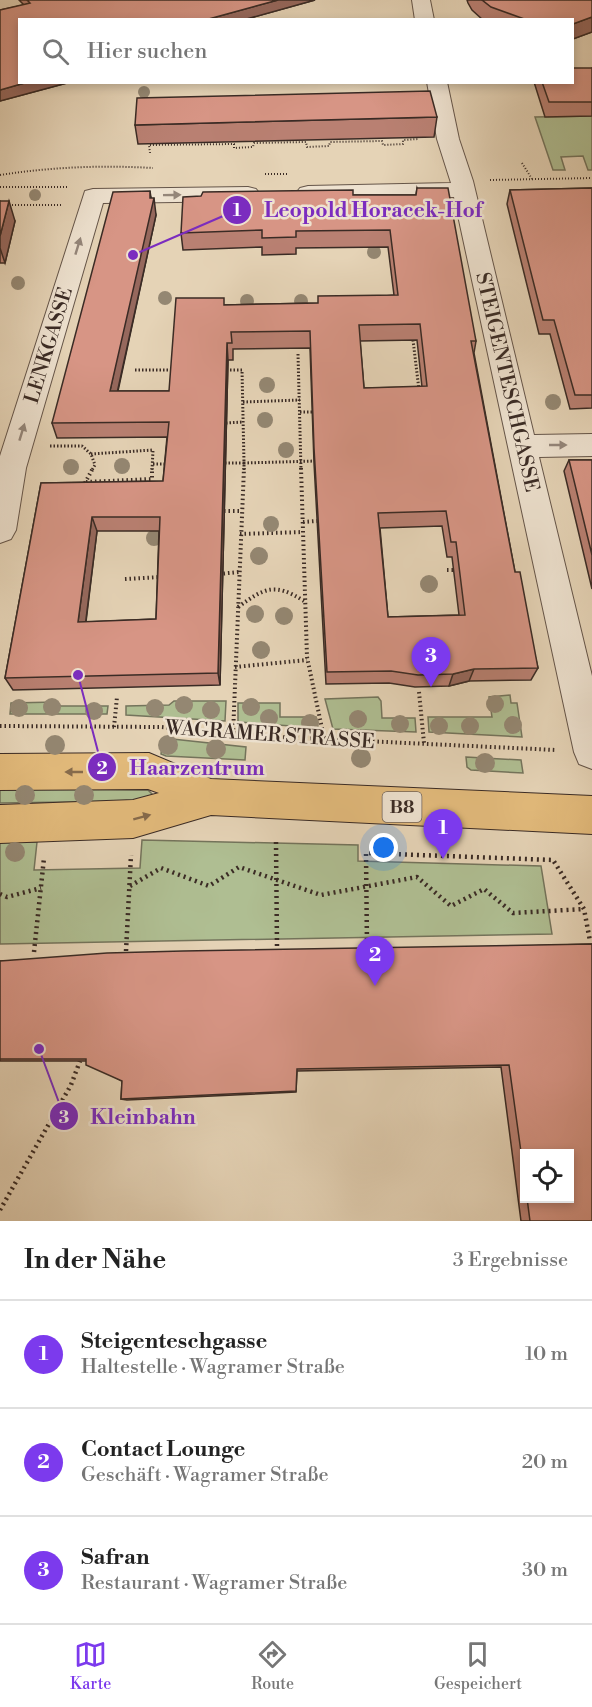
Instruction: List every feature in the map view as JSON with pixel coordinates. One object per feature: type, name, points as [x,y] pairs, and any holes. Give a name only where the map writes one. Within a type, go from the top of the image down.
[{"type":"main road","name":"B8","points":[[0,772],[149,771],[211,797]]},
{"type":"main road","name":"B8","points":[[0,824],[133,819],[211,797],[592,815]]},
{"type":"street","points":[[421,0],[425,18]]},
{"type":"street","name":"STEIGENTESCHGASSE","points":[[437,84],[448,139],[472,185],[524,446],[592,752]]},
{"type":"street","name":"LENKGASSE","points":[[0,530],[11,468],[93,196],[275,193],[472,185]]},
{"type":"street","points":[[524,446],[592,445]]},
{"type":"path","points":[[150,153],[149,145],[234,144],[234,148],[253,147],[254,143],[306,142],[307,147],[329,146],[330,142],[382,141],[383,145],[403,144],[402,140],[412,140]]},
{"type":"path","points":[[522,163],[532,179]]},
{"type":"path","points":[[472,185],[532,179],[592,178]]},
{"type":"path","points":[[0,205],[62,205]]},
{"type":"path","points":[[413,340],[419,392]]},
{"type":"path","points":[[298,354],[307,660],[324,738]]},
{"type":"path","points":[[416,370],[427,369]]},
{"type":"path","points":[[135,370],[178,370]]},
{"type":"path","points":[[220,370],[242,370],[244,463],[233,734]]},
{"type":"path","points":[[243,402],[300,400]]},
{"type":"path","points":[[300,412],[312,412]]},
{"type":"path","points":[[226,423],[243,422]]},
{"type":"path","points":[[49,446],[82,446],[91,454],[95,465],[86,482],[77,488]]},
{"type":"path","points":[[86,482],[152,479],[153,450],[91,454]]},
{"type":"path","points":[[225,463],[324,461]]},
{"type":"path","points":[[153,465],[169,464]]},
{"type":"path","points":[[224,511],[241,511]]},
{"type":"path","points":[[303,522],[317,522]]},
{"type":"path","points":[[240,534],[303,532]]},
{"type":"path","points":[[447,570],[467,570]]},
{"type":"path","points":[[216,574],[239,572]]},
{"type":"path","points":[[125,579],[170,576]]},
{"type":"path","points":[[238,607],[271,587],[288,590],[305,602]]},
{"type":"path","points":[[235,667],[307,660]]},
{"type":"path","points":[[419,692],[424,743]]},
{"type":"path","points":[[114,727],[117,697]]},
{"type":"path","name":"WAGRAMER STRASSE","points":[[0,726],[161,727],[233,734],[540,749]]},
{"type":"path","points":[[126,951],[133,819]]},
{"type":"path","points":[[34,952],[47,823]]},
{"type":"path","points":[[276,842],[277,947]]},
{"type":"path","points":[[367,946],[366,853],[553,860],[584,909],[590,941]]},
{"type":"path","points":[[130,886],[161,868],[209,886],[239,867],[321,896],[417,877],[451,906],[484,889],[513,914],[584,909]]},
{"type":"path","points":[[0,894],[7,897],[41,888]]},
{"type":"path","points":[[0,1210],[71,1085],[80,1061]]},
{"type":"green space","points":[[592,116],[592,170],[588,170],[583,156],[561,157],[565,170],[553,170],[535,117]]},
{"type":"green space","points":[[510,695],[511,703],[517,703],[522,737],[429,732],[428,717],[492,717],[489,697]]},
{"type":"green space","points":[[378,697],[381,701],[382,718],[415,718],[416,732],[333,729],[325,699]]},
{"type":"green space","points":[[174,701],[226,701],[225,721],[126,715],[126,706],[169,705]]},
{"type":"green space","points":[[56,702],[61,706],[108,706],[107,714],[10,714],[11,703]]},
{"type":"green space","points":[[238,703],[280,703],[280,717],[316,717],[318,728],[238,722]]},
{"type":"green space","points":[[163,738],[246,747],[245,760],[166,756],[161,754]]},
{"type":"green space","points":[[466,757],[521,760],[523,773],[471,770],[467,767]]},
{"type":"green space","points":[[0,789],[148,790],[153,795],[133,801],[0,803]]},
{"type":"green space","points":[[142,840],[358,845],[358,861],[541,866],[552,934],[0,944],[0,842],[37,842],[34,870],[140,868]]},
{"type":"building","points":[[27,0],[278,0],[212,18],[18,18],[18,84],[21,84],[0,90],[0,10],[30,3]]},
{"type":"building","points":[[482,0],[592,0],[592,17],[574,24],[574,18],[521,18],[491,7]]},
{"type":"building","points":[[574,68],[592,68],[592,102],[549,102],[543,84],[574,84]]},
{"type":"building","points":[[430,91],[437,117],[135,125],[137,98]]},
{"type":"building","points":[[417,188],[448,188],[476,341],[471,341],[515,572],[520,572],[538,668],[474,669],[453,674],[418,675],[391,671],[327,672],[314,448],[310,331],[231,332],[232,343],[227,343],[218,673],[5,678],[41,483],[163,481],[169,422],[52,423],[113,192],[150,191],[150,198],[154,198],[110,391],[169,391],[176,298],[224,298],[224,305],[318,303],[318,296],[398,295],[390,230],[296,231],[296,237],[262,238],[262,230],[181,233],[183,197],[201,196],[203,192],[353,190],[353,195],[416,195]],"holes":[[[420,324],[427,386],[364,388],[359,325]],[[446,511],[451,542],[456,542],[465,615],[388,617],[378,513]],[[92,517],[160,517],[156,619],[78,622]]]},
{"type":"building","points":[[592,188],[592,395],[575,395],[554,320],[543,320],[510,190]]},
{"type":"building","points":[[0,201],[9,201],[0,236]]},
{"type":"building","points":[[569,460],[592,460],[592,555]]},
{"type":"building","points":[[592,944],[592,1221],[530,1221],[528,1203],[574,1203],[574,1149],[521,1149],[509,1065],[297,1069],[296,1091],[121,1099],[122,1081],[86,1065],[86,1059],[0,1059],[0,961],[107,953]]},
{"type":"place","name":"Leopold Horacek-Hof","points":[[133,255]]},
{"type":"place","name":"Haarzentrum","points":[[78,675]]},
{"type":"place","name":"Safran","points":[[431,687]]},
{"type":"place","name":"Steigenteschgasse","points":[[443,859]]},
{"type":"place","name":"Contact Lounge","points":[[375,986]]},
{"type":"place","name":"Kleinbahn","points":[[39,1049]]}]
